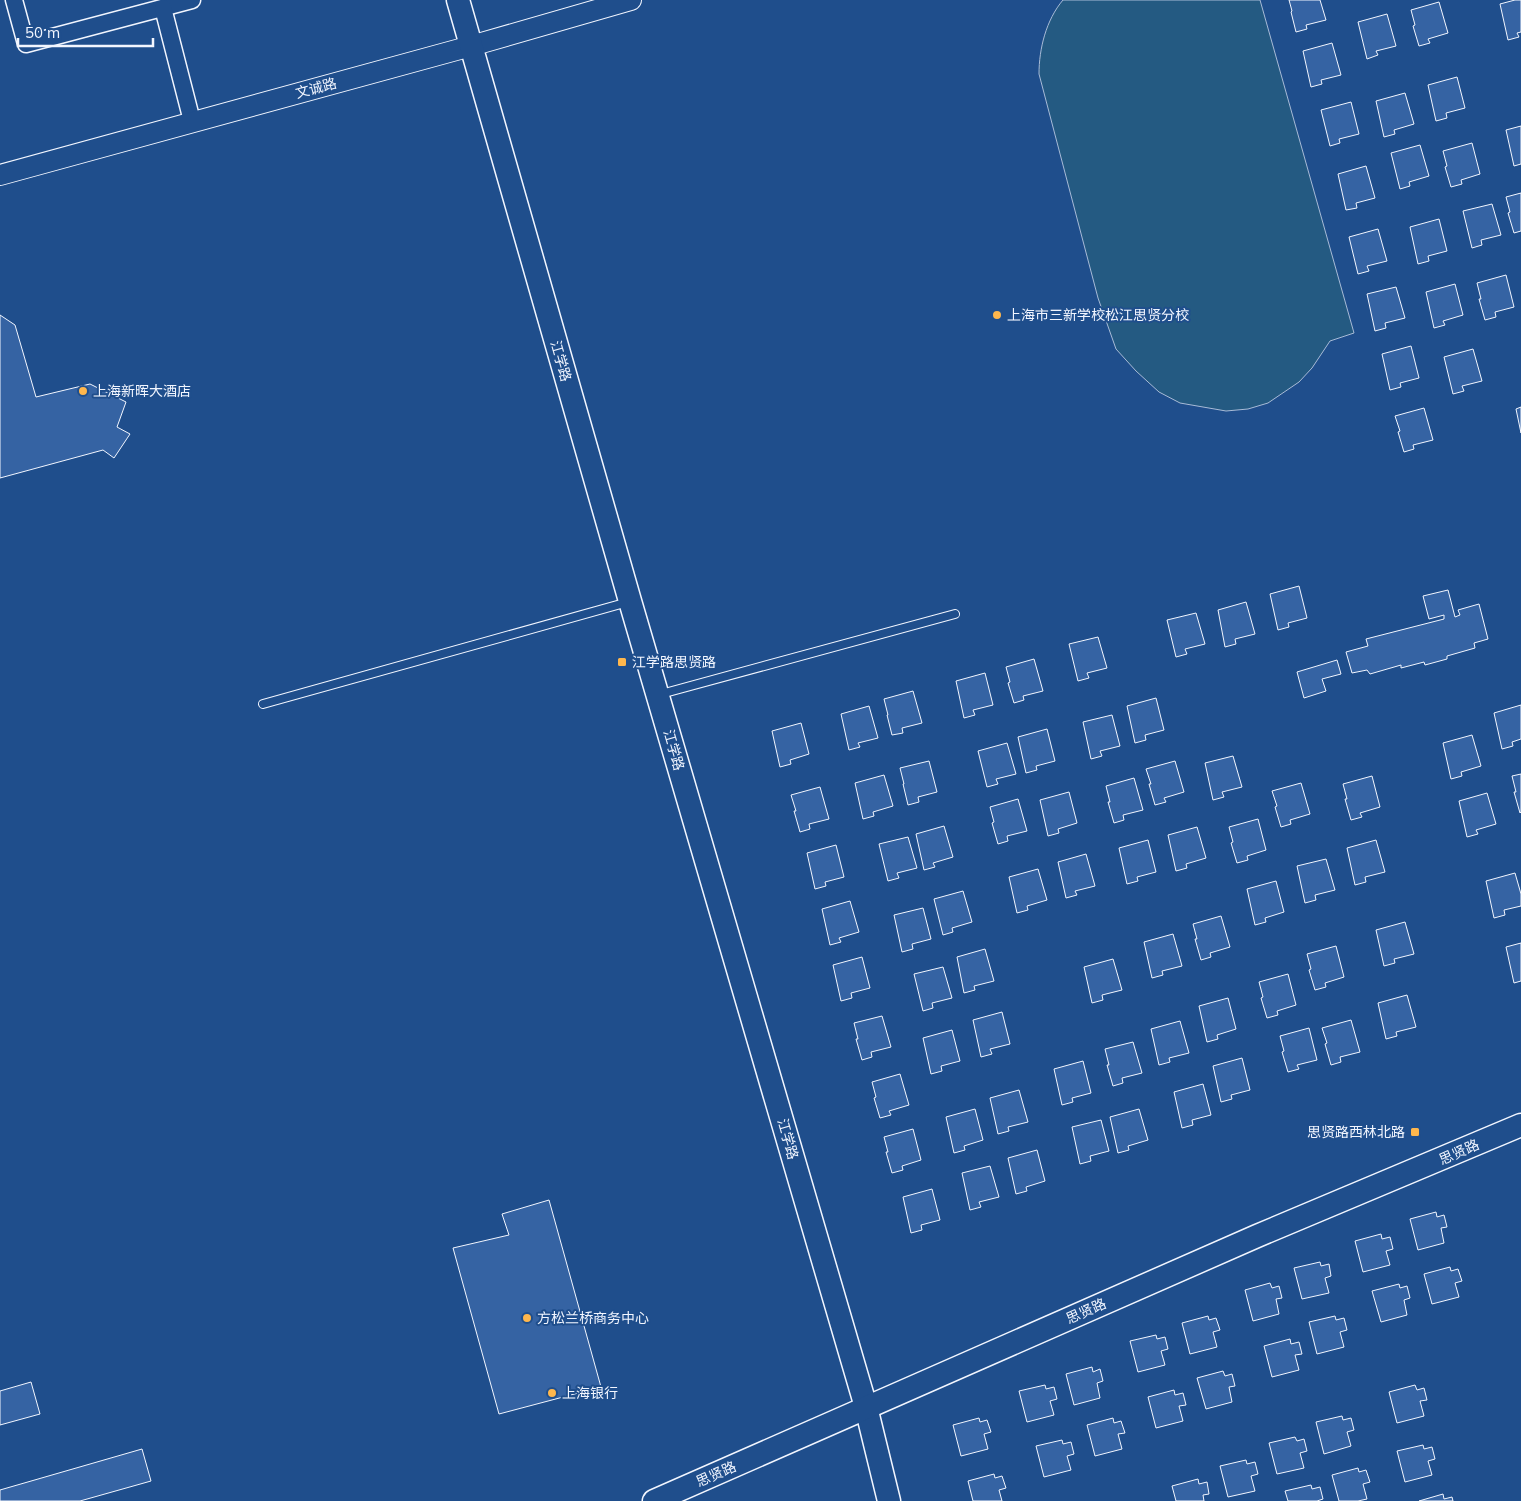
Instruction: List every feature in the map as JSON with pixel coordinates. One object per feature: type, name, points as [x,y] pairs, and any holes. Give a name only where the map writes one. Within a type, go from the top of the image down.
[{"type":"main road","name":"江学路","points":[[458,0],[630,601],[866,1407],[889,1501]]},
{"type":"main road","name":"思贤路","points":[[654,1501],[1257,1236],[1521,1125]]},
{"type":"street","points":[[14,0],[26,44],[192,0]]},
{"type":"street","name":"文诚路","points":[[0,175],[631,0]]},
{"type":"street","points":[[163,8],[192,121]]},
{"type":"lane","points":[[263,704],[630,601]]},
{"type":"lane","points":[[658,695],[955,614]]},
{"type":"shaded area","points":[[1063,0],[1260,0],[1354,333],[1330,341],[1312,368],[1299,382],[1268,403],[1248,409],[1226,411],[1180,403],[1159,392],[1116,349],[1098,298],[1039,74],[1040,55],[1045,35],[1052,16]]},
{"type":"building","points":[[1289,0],[1320,0],[1326,20],[1306,25],[1307,29],[1296,32]]},
{"type":"building","points":[[1521,0],[1521,32],[1517,33],[1519,37],[1508,40],[1500,4]]},
{"type":"building","points":[[1439,2],[1448,33],[1428,39],[1430,43],[1419,46],[1413,26],[1415,25],[1411,10]]},
{"type":"building","points":[[1387,14],[1396,46],[1376,51],[1378,55],[1367,59],[1358,22]]},
{"type":"building","points":[[1332,43],[1341,75],[1321,80],[1322,84],[1311,87],[1303,51]]},
{"type":"building","points":[[1457,77],[1465,108],[1446,113],[1447,118],[1436,121],[1428,85]]},
{"type":"building","points":[[1405,93],[1414,124],[1394,130],[1395,134],[1384,137],[1376,101]]},
{"type":"building","points":[[1351,102],[1359,134],[1339,139],[1340,143],[1330,146],[1321,110]]},
{"type":"building","points":[[1521,126],[1521,164],[1514,166],[1506,130]]},
{"type":"building","points":[[1472,143],[1480,174],[1461,180],[1462,184],[1451,187],[1445,167],[1447,166],[1443,151]]},
{"type":"building","points":[[1420,145],[1429,176],[1409,182],[1410,186],[1400,189],[1391,153]]},
{"type":"building","points":[[1366,166],[1375,198],[1356,203],[1357,208],[1346,210],[1338,174]]},
{"type":"building","points":[[1521,193],[1521,231],[1514,233],[1508,213],[1510,212],[1506,197]]},
{"type":"building","points":[[1492,204],[1501,235],[1481,240],[1482,245],[1472,248],[1463,211]]},
{"type":"building","points":[[1439,219],[1447,251],[1428,256],[1429,261],[1418,264],[1410,227]]},
{"type":"building","points":[[1378,229],[1387,261],[1367,266],[1369,271],[1358,274],[1349,237]]},
{"type":"building","points":[[1506,275],[1514,307],[1495,312],[1496,317],[1485,320],[1477,283]]},
{"type":"building","points":[[1455,284],[1463,315],[1443,321],[1445,325],[1434,328],[1426,292]]},
{"type":"building","points":[[1396,287],[1405,318],[1385,323],[1386,328],[1375,331],[1367,294]]},
{"type":"building","name":"上海新晖大酒店","points":[[0,315],[15,325],[36,397],[90,384],[126,402],[117,427],[130,434],[114,458],[103,450],[0,478]]},
{"type":"building","points":[[1411,346],[1419,378],[1400,383],[1401,387],[1390,390],[1382,354]]},
{"type":"building","points":[[1473,349],[1482,381],[1462,386],[1464,391],[1453,394],[1444,357]]},
{"type":"building","points":[[1521,407],[1521,433],[1516,409]]},
{"type":"building","points":[[1424,408],[1433,440],[1413,445],[1414,449],[1404,452],[1395,416]]},
{"type":"building","points":[[1299,586],[1307,618],[1288,623],[1289,627],[1278,630],[1270,594]]},
{"type":"building","points":[[1448,590],[1455,617],[1460,615],[1458,610],[1479,604],[1488,639],[1474,643],[1475,648],[1425,665],[1424,662],[1401,668],[1401,665],[1370,674],[1367,670],[1352,673],[1346,652],[1368,646],[1366,639],[1444,619],[1444,615],[1429,619],[1423,596]]},
{"type":"building","points":[[1246,602],[1255,634],[1235,639],[1236,644],[1225,647],[1218,610]]},
{"type":"building","points":[[1196,613],[1205,644],[1185,649],[1187,654],[1176,657],[1167,620]]},
{"type":"building","points":[[1098,637],[1107,668],[1087,673],[1089,678],[1078,681],[1069,644]]},
{"type":"building","points":[[1034,659],[1043,691],[1023,696],[1024,700],[1014,703],[1008,683],[1010,682],[1006,667]]},
{"type":"building","points":[[1337,660],[1341,674],[1322,679],[1326,691],[1304,698],[1297,672]]},
{"type":"building","points":[[985,673],[993,705],[973,710],[975,715],[964,718],[956,681]]},
{"type":"building","points":[[913,691],[922,723],[902,728],[903,733],[892,735],[884,699]]},
{"type":"building","points":[[1156,698],[1164,730],[1145,735],[1146,740],[1135,743],[1127,706]]},
{"type":"building","points":[[1521,705],[1521,739],[1512,742],[1513,746],[1502,749],[1494,713]]},
{"type":"building","points":[[869,706],[878,738],[858,743],[860,747],[849,750],[841,714]]},
{"type":"building","points":[[1112,715],[1120,746],[1100,751],[1102,756],[1091,759],[1083,722]]},
{"type":"building","points":[[801,723],[809,754],[790,760],[791,764],[780,767],[772,731]]},
{"type":"building","points":[[1047,729],[1055,761],[1036,766],[1037,770],[1026,773],[1018,737]]},
{"type":"building","points":[[1472,735],[1481,766],[1461,772],[1462,776],[1451,779],[1443,743]]},
{"type":"building","points":[[1007,743],[1016,774],[996,779],[998,784],[987,787],[978,751]]},
{"type":"building","points":[[1233,756],[1242,787],[1222,792],[1224,797],[1213,800],[1205,763]]},
{"type":"building","points":[[929,761],[937,792],[918,797],[919,802],[908,805],[900,768]]},
{"type":"building","points":[[1175,761],[1184,792],[1164,798],[1166,802],[1155,805],[1146,769]]},
{"type":"building","points":[[1521,774],[1521,812],[1520,813],[1512,776]]},
{"type":"building","points":[[884,775],[893,806],[873,812],[874,816],[863,819],[855,783]]},
{"type":"building","points":[[1372,776],[1380,807],[1360,813],[1362,817],[1351,820],[1343,784]]},
{"type":"building","points":[[1134,778],[1143,810],[1123,815],[1124,820],[1114,823],[1106,786]]},
{"type":"building","points":[[1301,783],[1310,814],[1290,820],[1291,824],[1281,827],[1272,791]]},
{"type":"building","points":[[820,787],[829,819],[809,824],[810,829],[800,832],[791,795]]},
{"type":"building","points":[[1069,792],[1077,823],[1058,829],[1059,833],[1048,836],[1040,800]]},
{"type":"building","points":[[1487,793],[1496,824],[1476,830],[1478,834],[1467,837],[1459,801]]},
{"type":"building","points":[[1018,799],[1027,831],[1007,836],[1008,841],[998,844],[990,807]]},
{"type":"building","points":[[1258,819],[1266,850],[1247,856],[1248,860],[1237,863],[1231,843],[1233,842],[1229,827]]},
{"type":"building","points":[[944,826],[953,857],[933,863],[935,867],[924,870],[916,834]]},
{"type":"building","points":[[1197,827],[1206,858],[1186,864],[1187,868],[1176,871],[1168,835]]},
{"type":"building","points":[[908,837],[917,868],[897,873],[899,878],[888,881],[879,844]]},
{"type":"building","points":[[1148,840],[1156,872],[1137,877],[1138,881],[1127,884],[1119,848]]},
{"type":"building","points":[[1376,840],[1385,872],[1365,877],[1366,882],[1355,885],[1347,848]]},
{"type":"building","points":[[836,845],[844,877],[825,882],[826,886],[815,889],[807,853]]},
{"type":"building","points":[[1086,854],[1095,886],[1075,891],[1077,895],[1066,898],[1058,862]]},
{"type":"building","points":[[1326,859],[1335,890],[1315,895],[1316,900],[1305,903],[1297,866]]},
{"type":"building","points":[[1038,869],[1047,900],[1027,906],[1028,910],[1017,913],[1009,877]]},
{"type":"building","points":[[1515,873],[1521,894],[1521,906],[1504,910],[1505,915],[1494,918],[1486,881]]},
{"type":"building","points":[[1276,881],[1284,912],[1265,918],[1266,922],[1255,925],[1247,889]]},
{"type":"building","points":[[963,891],[972,922],[952,928],[953,932],[943,935],[934,899]]},
{"type":"building","points":[[850,901],[859,932],[839,938],[841,942],[830,945],[822,909]]},
{"type":"building","points":[[923,908],[931,939],[912,944],[913,949],[902,952],[894,915]]},
{"type":"building","points":[[1221,916],[1230,947],[1210,953],[1211,957],[1201,960],[1193,924]]},
{"type":"building","points":[[1405,922],[1414,954],[1394,959],[1395,963],[1384,966],[1376,930]]},
{"type":"building","points":[[1173,934],[1182,966],[1162,971],[1163,975],[1152,978],[1144,942]]},
{"type":"building","points":[[1521,943],[1521,981],[1514,983],[1506,947]]},
{"type":"building","points":[[1336,946],[1344,977],[1325,983],[1326,987],[1315,990],[1309,970],[1311,969],[1307,954]]},
{"type":"building","points":[[985,949],[994,981],[974,986],[975,990],[964,993],[957,957]]},
{"type":"building","points":[[862,957],[870,988],[851,993],[852,998],[841,1001],[833,965]]},
{"type":"building","points":[[1113,959],[1122,990],[1102,995],[1103,1000],[1092,1003],[1084,967]]},
{"type":"building","points":[[943,967],[952,998],[932,1003],[933,1008],[923,1011],[914,974]]},
{"type":"building","points":[[1288,974],[1296,1005],[1277,1011],[1278,1015],[1267,1018],[1261,998],[1263,997],[1259,982]]},
{"type":"building","points":[[1407,995],[1416,1027],[1396,1032],[1397,1036],[1386,1039],[1378,1003]]},
{"type":"building","points":[[1228,998],[1236,1029],[1217,1035],[1218,1039],[1207,1042],[1199,1006]]},
{"type":"building","points":[[1002,1012],[1010,1044],[990,1049],[992,1054],[981,1057],[973,1020]]},
{"type":"building","points":[[882,1016],[891,1047],[871,1052],[872,1057],[862,1060],[854,1023]]},
{"type":"building","points":[[1351,1020],[1360,1052],[1340,1057],[1341,1062],[1331,1065],[1322,1028]]},
{"type":"building","points":[[1180,1021],[1189,1053],[1169,1058],[1170,1062],[1159,1065],[1151,1029]]},
{"type":"building","points":[[1309,1028],[1317,1060],[1297,1065],[1299,1069],[1288,1072],[1282,1052],[1284,1051],[1280,1036]]},
{"type":"building","points":[[952,1030],[960,1061],[941,1066],[942,1071],[931,1074],[923,1038]]},
{"type":"building","points":[[1133,1042],[1142,1073],[1122,1078],[1123,1083],[1113,1086],[1105,1049]]},
{"type":"building","points":[[1242,1058],[1250,1090],[1231,1095],[1232,1099],[1221,1102],[1213,1066]]},
{"type":"building","points":[[1083,1061],[1091,1093],[1072,1098],[1073,1102],[1062,1105],[1054,1069]]},
{"type":"building","points":[[900,1074],[909,1105],[889,1111],[891,1115],[880,1118],[874,1098],[876,1097],[872,1082]]},
{"type":"building","points":[[1203,1084],[1211,1115],[1192,1120],[1193,1125],[1182,1128],[1174,1092]]},
{"type":"building","points":[[1019,1090],[1028,1122],[1008,1127],[1009,1131],[998,1134],[990,1098]]},
{"type":"building","points":[[975,1109],[983,1140],[964,1146],[965,1150],[954,1153],[946,1117]]},
{"type":"building","points":[[1139,1109],[1148,1140],[1128,1146],[1129,1150],[1118,1153],[1110,1117]]},
{"type":"building","points":[[1101,1120],[1109,1151],[1090,1156],[1091,1161],[1080,1164],[1072,1127]]},
{"type":"building","points":[[913,1129],[921,1160],[902,1166],[903,1170],[892,1173],[884,1137]]},
{"type":"building","points":[[1037,1150],[1045,1181],[1026,1187],[1027,1191],[1016,1194],[1008,1158]]},
{"type":"building","points":[[990,1166],[999,1197],[979,1202],[981,1207],[970,1210],[962,1173]]},
{"type":"building","points":[[932,1189],[940,1220],[921,1225],[922,1230],[911,1233],[903,1197]]},
{"type":"building","name":"方松兰桥商务中心","points":[[549,1200],[601,1387],[499,1414],[453,1248],[509,1235],[502,1214]]},
{"type":"building","points":[[1436,1212],[1437,1217],[1444,1215],[1447,1227],[1441,1228],[1444,1243],[1418,1250],[1410,1219]]},
{"type":"building","points":[[1381,1234],[1382,1239],[1390,1237],[1393,1249],[1386,1251],[1390,1265],[1363,1272],[1355,1241]]},
{"type":"building","points":[[1320,1262],[1321,1266],[1329,1264],[1331,1276],[1325,1278],[1329,1293],[1302,1299],[1294,1268]]},
{"type":"building","points":[[1450,1267],[1451,1271],[1458,1269],[1462,1281],[1455,1283],[1459,1297],[1432,1304],[1424,1274]]},
{"type":"building","points":[[1270,1283],[1272,1288],[1279,1286],[1282,1298],[1276,1299],[1279,1314],[1253,1321],[1245,1290]]},
{"type":"building","points":[[1399,1284],[1400,1288],[1407,1286],[1410,1298],[1404,1300],[1407,1315],[1381,1322],[1372,1291]]},
{"type":"building","points":[[1208,1316],[1209,1320],[1216,1318],[1220,1330],[1213,1332],[1217,1347],[1190,1354],[1182,1323]]},
{"type":"building","points":[[1335,1316],[1336,1320],[1344,1318],[1347,1330],[1340,1332],[1344,1347],[1317,1354],[1309,1322]]},
{"type":"building","points":[[1156,1335],[1157,1339],[1165,1337],[1168,1349],[1161,1351],[1165,1365],[1138,1372],[1130,1341]]},
{"type":"building","points":[[1290,1339],[1291,1344],[1299,1342],[1302,1354],[1295,1355],[1299,1370],[1272,1377],[1264,1346]]},
{"type":"building","points":[[1092,1367],[1093,1372],[1100,1369],[1103,1381],[1097,1383],[1100,1398],[1074,1405],[1066,1374]]},
{"type":"building","points":[[1223,1371],[1225,1376],[1232,1374],[1235,1386],[1229,1387],[1232,1402],[1206,1409],[1197,1378]]},
{"type":"building","points":[[31,1382],[40,1414],[0,1425],[0,1391]]},
{"type":"building","points":[[1045,1385],[1046,1389],[1054,1387],[1057,1399],[1050,1401],[1054,1415],[1027,1422],[1019,1391]]},
{"type":"building","points":[[1415,1385],[1417,1390],[1424,1388],[1427,1400],[1420,1401],[1424,1416],[1397,1423],[1389,1392]]},
{"type":"building","points":[[1174,1390],[1175,1395],[1183,1393],[1186,1405],[1179,1406],[1183,1421],[1156,1428],[1148,1397]]},
{"type":"building","points":[[1342,1416],[1343,1420],[1351,1418],[1354,1430],[1347,1432],[1351,1446],[1324,1454],[1316,1422]]},
{"type":"building","points":[[979,1418],[980,1422],[987,1420],[991,1432],[984,1434],[988,1449],[961,1456],[953,1425]]},
{"type":"building","points":[[1113,1418],[1114,1423],[1121,1421],[1125,1433],[1118,1434],[1122,1449],[1095,1456],[1087,1425]]},
{"type":"building","points":[[1295,1437],[1297,1441],[1304,1439],[1307,1451],[1300,1453],[1304,1468],[1277,1474],[1269,1443]]},
{"type":"building","points":[[1062,1440],[1063,1444],[1071,1442],[1074,1454],[1067,1456],[1071,1470],[1044,1477],[1036,1446]]},
{"type":"building","points":[[1423,1445],[1424,1449],[1432,1447],[1435,1459],[1428,1461],[1432,1475],[1405,1482],[1397,1451]]},
{"type":"building","points":[[142,1449],[151,1481],[80,1501],[0,1501],[0,1490]]},
{"type":"building","points":[[1246,1460],[1247,1464],[1255,1462],[1258,1474],[1251,1476],[1255,1491],[1228,1497],[1220,1466]]},
{"type":"building","points":[[1358,1468],[1359,1472],[1366,1470],[1370,1482],[1363,1484],[1367,1499],[1339,1501],[1332,1475]]},
{"type":"building","points":[[994,1474],[995,1478],[1002,1476],[1006,1488],[999,1490],[1002,1501],[973,1501],[968,1481]]},
{"type":"building","points":[[1198,1479],[1199,1484],[1207,1482],[1209,1494],[1203,1495],[1204,1501],[1176,1501],[1172,1486]]},
{"type":"building","points":[[1311,1485],[1312,1489],[1320,1487],[1323,1499],[1317,1501],[1288,1501],[1285,1491]]},
{"type":"building","points":[[1443,1494],[1444,1499],[1452,1497],[1453,1501],[1419,1501]]},
{"type":"place","name":"上海市三新学校松江思贤分校","points":[[997,315]]},
{"type":"place","name":"上海新晖大酒店","points":[[83,391]]},
{"type":"place","name":"江学路思贤路","points":[[622,662]]},
{"type":"place","name":"思贤路西林北路","points":[[1415,1132]]},
{"type":"place","name":"方松兰桥商务中心","points":[[527,1318]]},
{"type":"place","name":"上海银行","points":[[552,1393]]}]
